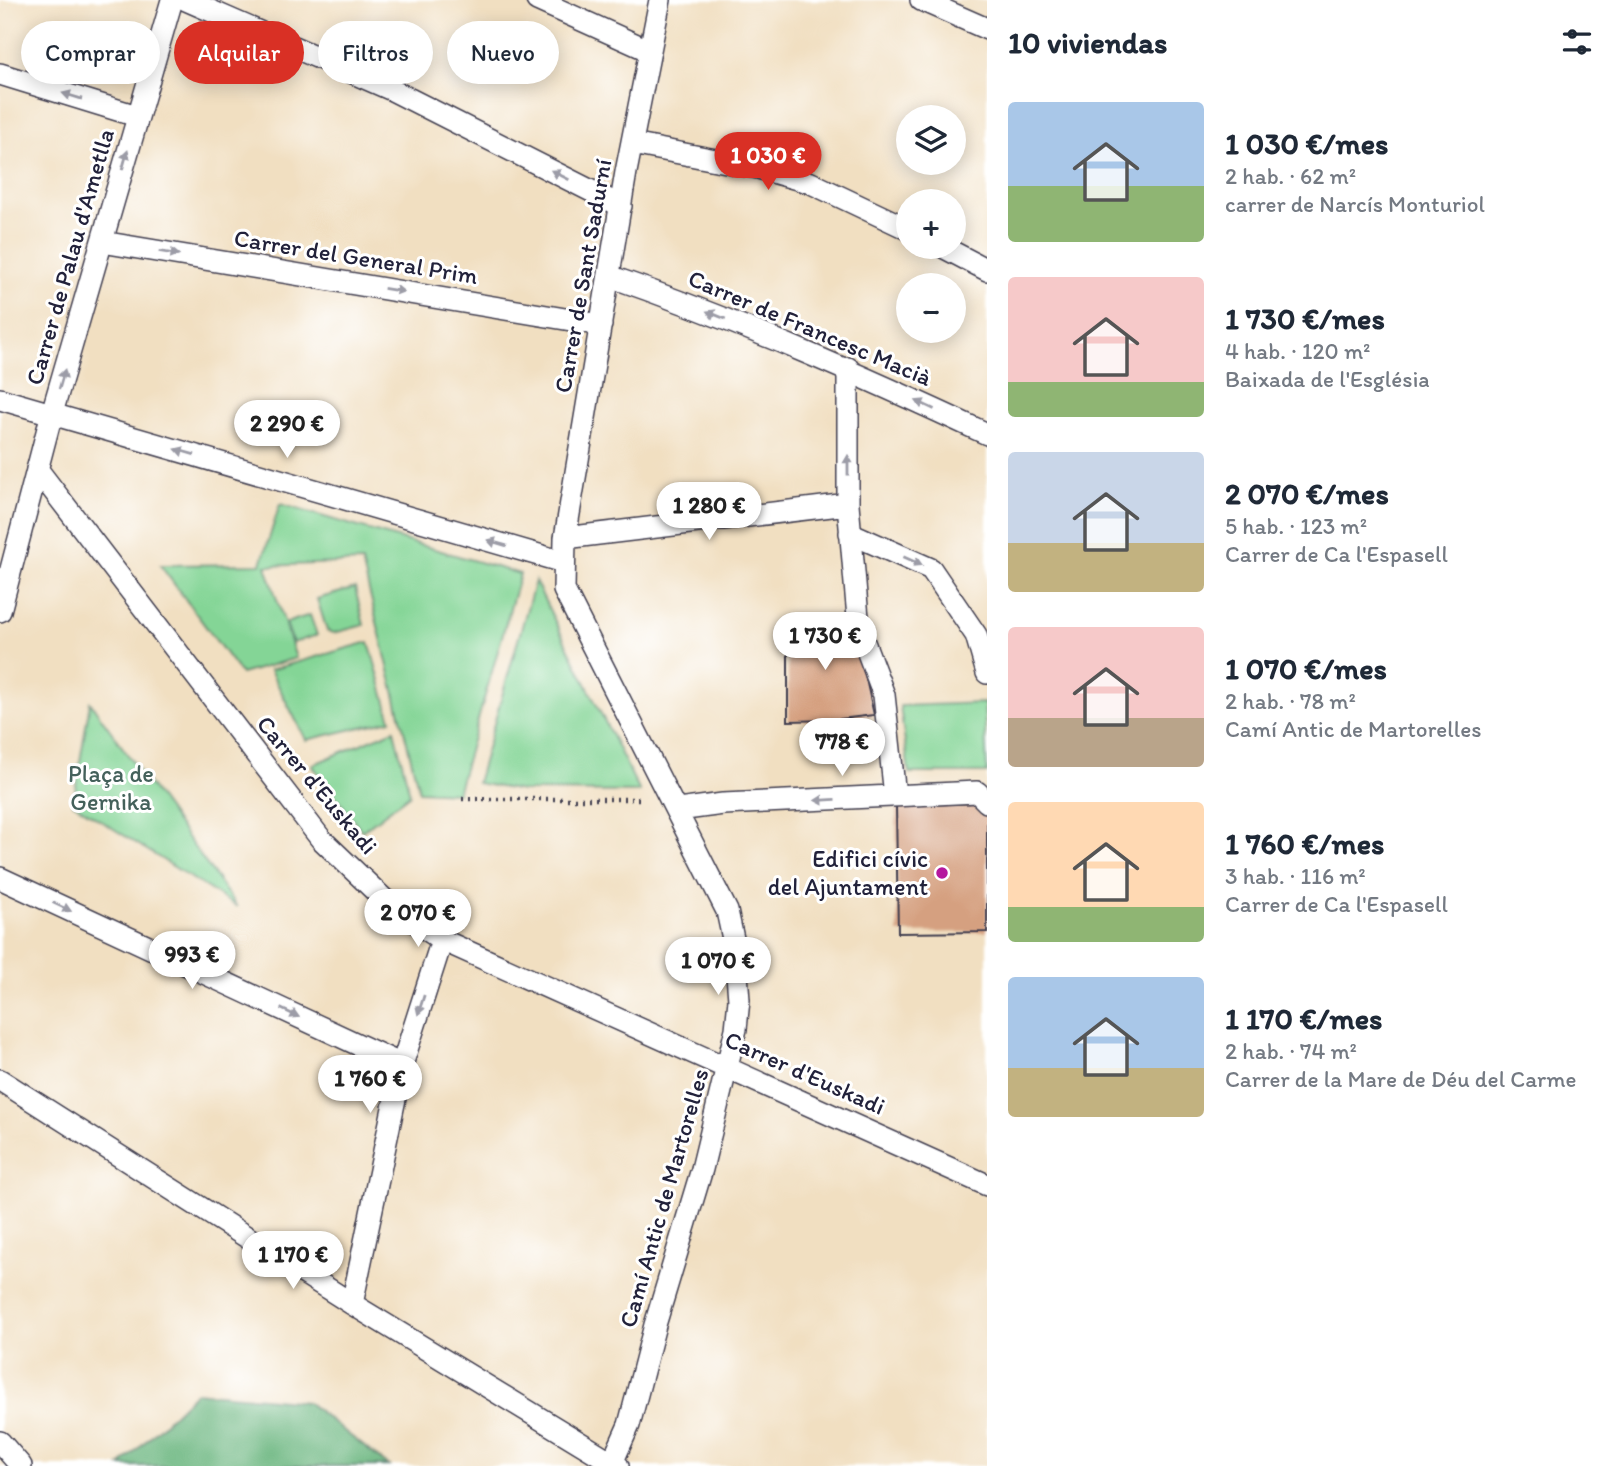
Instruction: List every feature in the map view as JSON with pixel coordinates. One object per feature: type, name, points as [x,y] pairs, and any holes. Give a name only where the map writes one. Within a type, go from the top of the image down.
[{"type":"street","name":"Carrer de Palau d'Ametlla","points":[[0,611],[4,576],[172,0]]},
{"type":"street","points":[[186,0],[392,90],[621,206]]},
{"type":"street","points":[[537,0],[650,51]]},
{"type":"street","name":"Carrer de Sant Sadurní","points":[[563,562],[621,206],[660,0]]},
{"type":"street","points":[[921,0],[987,29]]},
{"type":"street","points":[[0,74],[137,116]]},
{"type":"street","points":[[632,144],[758,168],[811,183],[896,223]]},
{"type":"street","name":"Carrer del General Prim","points":[[102,242],[601,325]]},
{"type":"street","points":[[966,259],[987,270]]},
{"type":"street","name":"Carrer de Francesc Macià","points":[[609,276],[679,300],[848,368],[987,434]]},
{"type":"street","points":[[848,368],[848,504],[859,629],[884,695],[895,796]]},
{"type":"street","points":[[0,399],[563,562]]},
{"type":"street","name":"Carrer d'Euskadi","points":[[37,469],[321,839],[390,905],[442,940],[728,1066],[987,1185]]},
{"type":"street","points":[[565,538],[848,504]]},
{"type":"street","points":[[850,533],[931,569],[976,635],[987,673]]},
{"type":"street","name":"Camí Antic de Martorelles","points":[[563,562],[564,590],[727,911],[735,948],[739,1000],[728,1066],[702,1169],[655,1325],[629,1425],[615,1464]]},
{"type":"street","points":[[675,805],[977,792],[987,803]]},
{"type":"street","points":[[0,878],[402,1065]]},
{"type":"street","points":[[352,1304],[402,1065],[442,940]]},
{"type":"street","points":[[0,1080],[352,1304],[615,1464]]},
{"type":"street","points":[[0,1442],[21,1466]]},
{"type":"path","points":[[462,799],[675,805]]},
{"type":"green space","points":[[280,504],[520,574],[457,793],[419,791],[362,562],[266,566],[296,658],[241,674],[160,565],[261,564]]},
{"type":"green space","points":[[535,581],[640,792],[522,791],[477,783]]},
{"type":"green space","points":[[355,588],[364,625],[334,633],[327,631],[317,599]]},
{"type":"green space","points":[[310,615],[317,635],[293,643],[286,623]]},
{"type":"green space","points":[[369,642],[391,720],[306,740],[270,670]]},
{"type":"green space","name":"Plaça de Gernika","points":[[90,702],[237,907],[73,803]]},
{"type":"green space","points":[[984,703],[987,773],[909,773],[900,706]]},
{"type":"green space","points":[[394,730],[410,794],[362,831],[312,765]]},
{"type":"green space","points":[[196,1392],[307,1402],[389,1466],[120,1466]]},
{"type":"building","points":[[788,616],[820,618],[854,625],[874,715],[788,721]]},
{"type":"building","name":"Edifici cívic del Ajuntament","points":[[978,803],[987,813],[987,932],[898,933],[896,806]]},
{"type":"place","name":"Edifici cívic del Ajuntament","points":[[942,873]]}]
